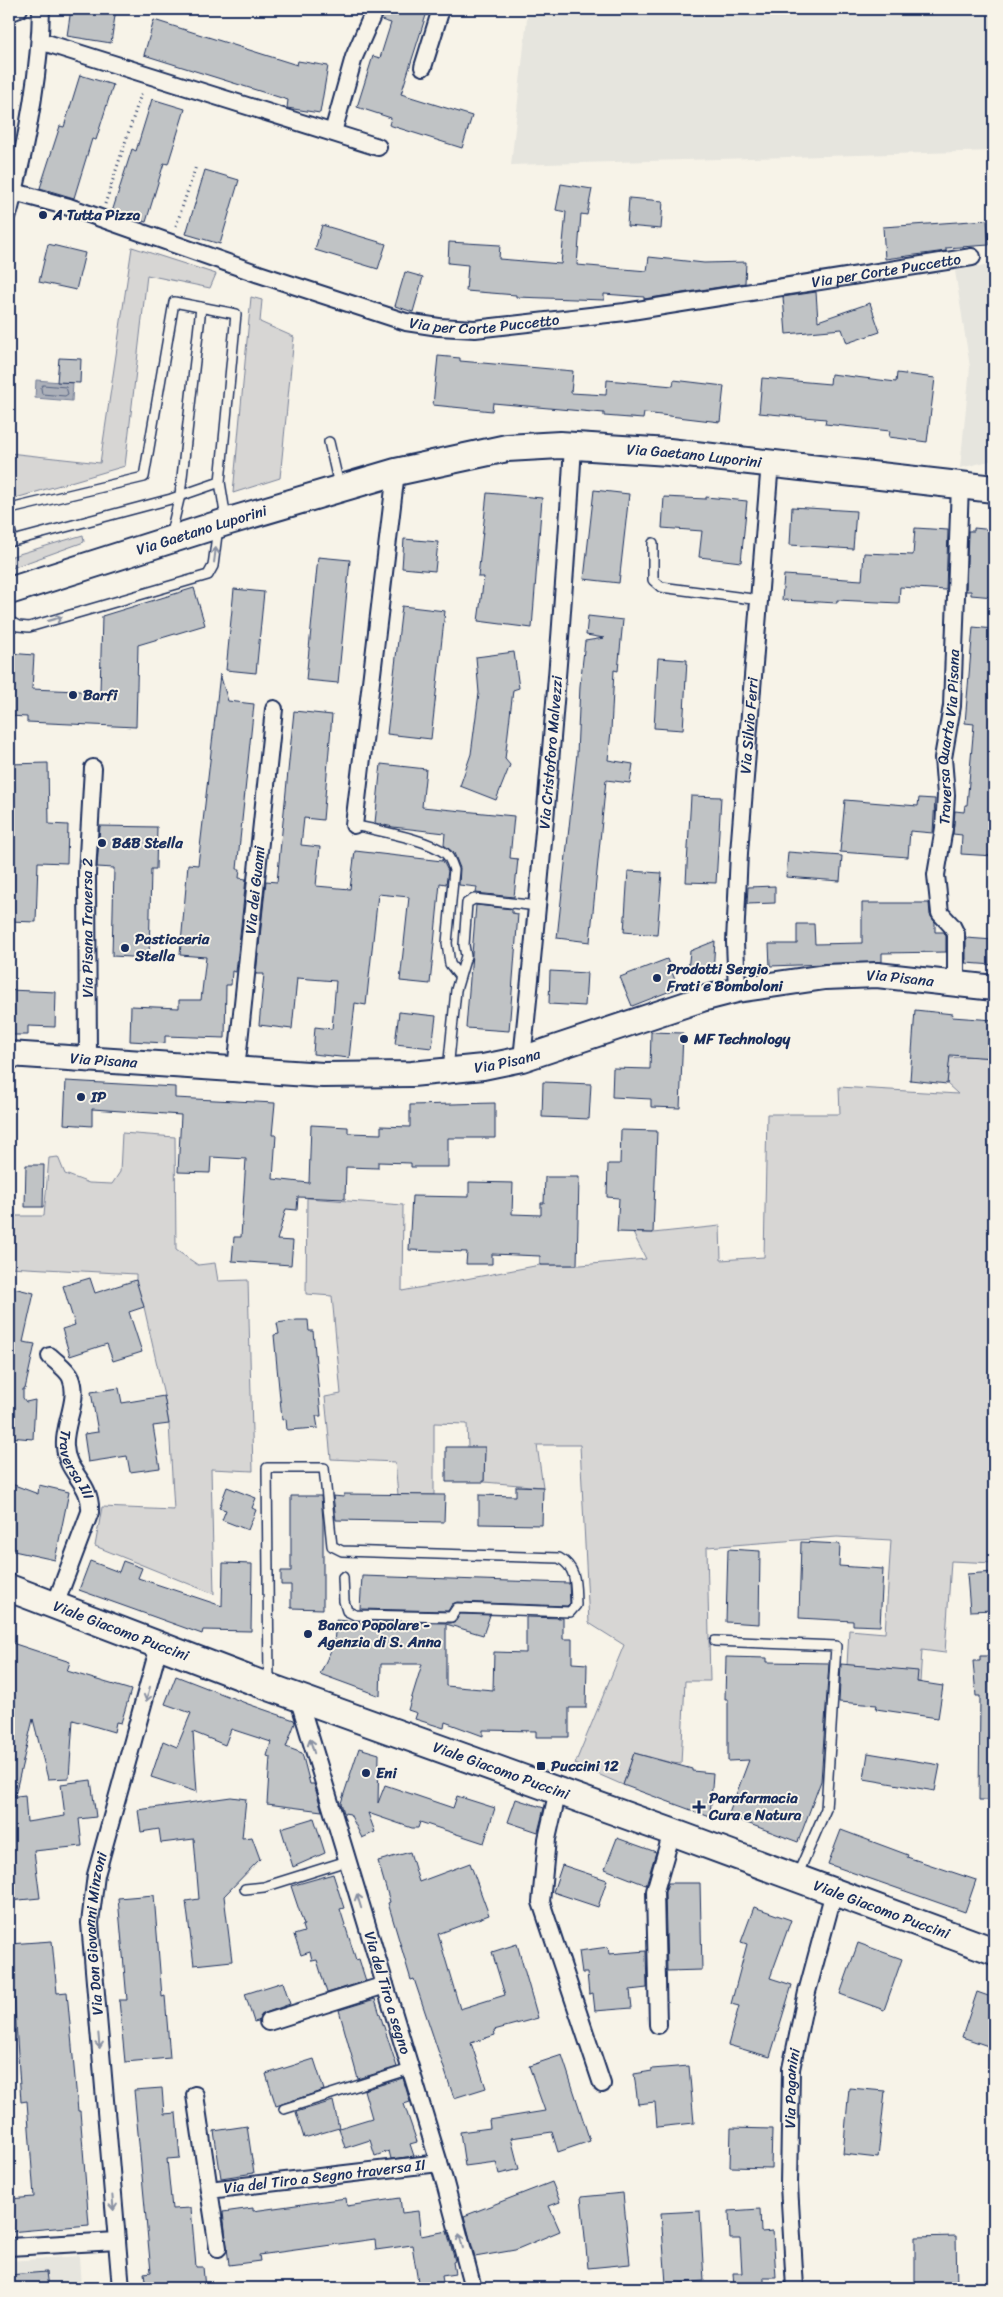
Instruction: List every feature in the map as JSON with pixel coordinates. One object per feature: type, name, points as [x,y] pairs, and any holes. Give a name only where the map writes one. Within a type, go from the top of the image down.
[{"type":"main road","name":"Via Gaetano Luporini","points":[[9,591],[170,539],[340,488],[396,472],[507,448],[573,446],[770,462],[994,489]]},
{"type":"main road","name":"Via Pisana","points":[[9,1054],[88,1058],[236,1070],[360,1076],[448,1071],[522,1059],[702,999],[737,990],[852,975],[878,975],[956,982],[994,988]]},
{"type":"main road","name":"Viale Giacomo Puccini","points":[[9,1588],[269,1687],[558,1790],[994,1952]]},
{"type":"street","points":[[9,13],[19,9]]},
{"type":"street","points":[[9,212],[31,110],[40,41],[41,9]]},
{"type":"street","points":[[333,132],[354,57],[375,9]]},
{"type":"street","points":[[423,67],[442,9]]},
{"type":"street","points":[[40,41],[378,147]]},
{"type":"street","name":"Via per Corte Puccetto","points":[[14,192],[101,219],[406,322],[439,327],[475,329],[625,312],[972,257]]},
{"type":"street","name":"Via Cristoforo Malvezzi","points":[[522,1059],[538,906],[564,598],[573,446]]},
{"type":"street","name":"Via Silvio Ferri","points":[[737,990],[736,942],[739,852],[770,462]]},
{"type":"street","points":[[354,826],[396,472]]},
{"type":"street","name":"Traversa Quarta Via Pisana","points":[[956,982],[956,934],[952,926],[940,913],[936,875],[945,812],[946,795],[943,758],[952,706],[960,485]]},
{"type":"street","name":"Via dei Guami","points":[[236,1070],[274,709]]},
{"type":"street","name":"Via Pisana Traversa 2","points":[[88,1058],[87,873],[93,768]]},
{"type":"street","name":"Traversa III","points":[[50,1356],[71,1377],[73,1394],[64,1446],[71,1469],[87,1488],[91,1503],[90,1512],[55,1606]]},
{"type":"street","name":"Via Don Giovanni Minzoni","points":[[120,2288],[90,1923],[96,1875],[160,1646]]},
{"type":"street","name":"Via del Tiro a segno","points":[[298,1697],[439,2163],[474,2288]]},
{"type":"street","points":[[558,1790],[547,1839],[541,1902],[602,2084]]},
{"type":"street","points":[[658,2025],[655,1891],[672,1832]]},
{"type":"street","name":"Via Paganini","points":[[794,2288],[788,2186],[791,2069],[807,1992],[834,1892]]},
{"type":"street","points":[[268,2022],[385,1985]]},
{"type":"street","name":"Via del Tiro a Segno traversa II","points":[[195,2095],[218,2248]]},
{"type":"street","name":"Via del Tiro a Segno traversa II","points":[[209,2190],[439,2163]]},
{"type":"street","points":[[9,2247],[117,2241]]},
{"type":"lane","points":[[9,514],[10,509],[144,477],[174,302],[236,314],[220,482],[222,523],[213,566],[208,575],[29,627],[18,626],[9,621]]},
{"type":"lane","points":[[170,539],[180,495],[201,307]]},
{"type":"lane","points":[[328,442],[340,488]]},
{"type":"lane","points":[[9,527],[13,541],[180,495],[220,482]]},
{"type":"lane","points":[[653,543],[653,580],[661,587],[760,600]]},
{"type":"lane","points":[[354,826],[432,846],[445,853],[450,859],[454,870],[447,943],[450,964],[460,977]]},
{"type":"lane","points":[[448,1071],[456,990],[466,956],[464,926],[467,903],[474,899],[538,906]]},
{"type":"lane","points":[[269,1687],[268,1468],[324,1468],[332,1546],[342,1551],[560,1558],[569,1563],[575,1576],[576,1606],[570,1612],[457,1608],[451,1617],[355,1615],[347,1611],[344,1601],[343,1577]]},
{"type":"lane","points":[[714,1641],[836,1646],[826,1809],[796,1878]]},
{"type":"lane","points":[[245,1889],[264,1887],[347,1861]]},
{"type":"lane","points":[[284,2109],[410,2069]]},
{"type":"path","points":[[101,219],[148,74]]},
{"type":"path","points":[[171,244],[196,166]]},
{"type":"shaded area","points":[[528,9],[994,9],[994,151],[511,165]]},
{"type":"shaded area","points":[[132,247],[216,274],[210,288],[147,275],[125,466],[9,500],[9,453],[100,463]]},
{"type":"shaded area","points":[[994,263],[994,460],[960,468],[970,367],[955,271]]},
{"type":"shaded area","points":[[251,297],[262,300],[260,322],[294,337],[280,478],[233,493]]},
{"type":"shaded area","points":[[83,535],[84,542],[9,569],[9,557]]},
{"type":"shaded area","points":[[972,1056],[994,1058],[994,1563],[951,1561],[945,1653],[922,1650],[920,1682],[881,1676],[877,1667],[847,1665],[849,1630],[885,1633],[891,1540],[837,1537],[707,1547],[710,1681],[685,1681],[681,1764],[634,1753],[623,1785],[575,1764],[624,1645],[589,1623],[580,1445],[537,1445],[543,1487],[484,1482],[485,1448],[468,1447],[467,1424],[434,1423],[434,1495],[398,1495],[395,1462],[331,1459],[325,1397],[341,1394],[332,1296],[306,1294],[307,1198],[403,1205],[402,1291],[540,1265],[581,1265],[646,1259],[633,1233],[653,1233],[720,1226],[721,1260],[764,1257],[767,1114],[840,1114],[839,1087],[958,1094],[947,1084],[949,1058]]},
{"type":"shaded area","points":[[122,1133],[175,1137],[176,1250],[198,1265],[215,1263],[218,1281],[248,1280],[253,1471],[211,1469],[214,1594],[95,1546],[102,1507],[174,1510],[169,1424],[144,1307],[136,1281],[136,1274],[9,1267],[9,1216],[44,1216],[49,1158],[58,1157],[65,1174],[89,1183],[112,1184],[120,1172]]},
{"type":"shaded area","points":[[79,2256],[81,2288],[9,2288],[9,2261]]},
{"type":"water","points":[[36,380],[73,383],[72,401],[35,398]]},
{"type":"building","points":[[71,9],[116,9],[111,43],[67,36]]},
{"type":"building","points":[[385,9],[428,9],[401,94],[472,116],[462,148],[389,125],[391,118],[357,107],[373,56],[380,58],[391,23],[381,20]]},
{"type":"building","points":[[154,20],[297,65],[298,61],[328,66],[320,113],[287,108],[288,100],[144,55]]},
{"type":"building","points":[[80,75],[113,85],[96,140],[92,139],[74,198],[40,188],[60,126],[64,127]]},
{"type":"building","points":[[152,99],[185,109],[168,164],[164,163],[146,222],[112,212],[132,149],[136,151]]},
{"type":"building","points":[[205,170],[239,180],[220,244],[186,234]]},
{"type":"building","points":[[561,184],[592,189],[587,215],[581,214],[577,265],[647,271],[649,257],[704,263],[746,262],[745,283],[644,299],[644,297],[604,294],[604,300],[516,297],[516,295],[466,291],[468,265],[448,263],[449,242],[500,245],[499,259],[561,264],[566,212],[556,210]]},
{"type":"building","points":[[629,198],[663,201],[661,229],[627,226]]},
{"type":"building","points":[[987,220],[989,245],[946,248],[946,251],[885,259],[883,227]]},
{"type":"building","points":[[322,225],[386,244],[378,269],[315,250]]},
{"type":"building","points":[[48,244],[85,253],[76,290],[39,282]]},
{"type":"building","points":[[405,272],[423,277],[413,312],[395,306]]},
{"type":"building","points":[[816,292],[818,321],[870,303],[880,332],[847,343],[842,329],[786,334],[783,297]]},
{"type":"building","points":[[438,356],[460,358],[460,361],[573,371],[571,393],[606,395],[607,380],[673,386],[674,380],[724,386],[720,422],[644,413],[643,419],[604,416],[604,413],[493,403],[492,411],[433,405]]},
{"type":"building","points":[[59,358],[81,359],[80,383],[57,382]]},
{"type":"building","points":[[897,373],[935,378],[927,442],[889,437],[890,431],[825,424],[826,419],[759,413],[762,378],[830,384],[831,374],[896,382]]},
{"type":"building","points":[[594,490],[629,494],[619,583],[584,579]]},
{"type":"building","points":[[487,493],[542,498],[532,628],[478,621],[484,577],[478,577]]},
{"type":"building","points":[[664,497],[706,499],[706,497],[747,501],[741,562],[699,557],[702,531],[662,528]]},
{"type":"building","points":[[792,507],[856,511],[853,549],[790,545]]},
{"type":"building","points":[[915,528],[948,530],[946,590],[900,587],[899,603],[837,600],[837,603],[782,600],[784,575],[862,580],[864,553],[913,555]]},
{"type":"building","points":[[974,528],[994,530],[994,597],[971,595],[971,591],[966,591],[968,531],[974,531]]},
{"type":"building","points":[[404,539],[438,542],[435,571],[402,568]]},
{"type":"building","points":[[318,557],[350,560],[338,683],[306,680]]},
{"type":"building","points":[[194,588],[205,625],[138,645],[136,727],[27,722],[27,717],[9,716],[9,653],[34,655],[32,689],[100,692],[102,616]]},
{"type":"building","points":[[234,589],[264,592],[256,673],[226,670]]},
{"type":"building","points":[[402,606],[445,611],[431,739],[387,734]]},
{"type":"building","points":[[588,616],[623,620],[618,671],[614,670],[608,760],[633,764],[630,783],[606,780],[590,942],[557,938],[577,754],[580,686],[585,641],[604,638],[586,635]]},
{"type":"building","points":[[973,627],[994,629],[994,856],[961,854],[962,835],[953,834],[955,811],[964,812],[965,805],[967,805],[974,724],[965,723]]},
{"type":"building","points":[[514,652],[519,688],[513,690],[505,759],[510,765],[496,800],[460,786],[471,754],[479,693],[476,657]]},
{"type":"building","points":[[658,658],[687,660],[683,730],[654,728]]},
{"type":"building","points":[[220,674],[228,701],[254,704],[237,869],[240,869],[239,878],[246,879],[236,972],[232,971],[231,985],[226,985],[225,1038],[165,1036],[165,1043],[130,1041],[131,1006],[179,1008],[179,1000],[201,1000],[206,957],[180,955],[188,864],[198,865]]},
{"type":"building","points":[[294,711],[332,715],[323,820],[304,818],[301,845],[320,847],[316,886],[350,889],[355,851],[442,861],[442,859],[448,871],[446,884],[440,883],[430,984],[400,981],[409,897],[378,894],[366,1005],[355,1003],[349,1058],[313,1054],[315,1027],[332,1029],[336,981],[297,978],[292,1029],[259,1025],[264,974],[256,974],[266,881],[277,882]]},
{"type":"building","points":[[48,763],[49,824],[68,825],[67,863],[38,862],[36,922],[9,921],[9,764]]},
{"type":"building","points":[[381,764],[426,769],[422,807],[514,816],[510,858],[518,859],[514,897],[476,893],[477,887],[459,885],[460,868],[454,853],[444,845],[445,833],[375,823]]},
{"type":"building","points":[[691,796],[721,797],[716,883],[686,882]]},
{"type":"building","points":[[919,798],[935,799],[933,833],[910,831],[908,857],[840,852],[845,800],[918,806]]},
{"type":"building","points":[[100,826],[157,827],[156,869],[151,869],[149,958],[112,956],[114,868],[97,867]]},
{"type":"building","points":[[788,852],[842,856],[840,881],[786,877]]},
{"type":"building","points":[[628,871],[662,873],[657,935],[624,932]]},
{"type":"building","points":[[775,886],[775,903],[747,904],[748,887]]},
{"type":"building","points":[[862,903],[929,903],[930,915],[935,922],[935,932],[944,932],[946,936],[946,952],[882,953],[882,962],[770,966],[769,944],[797,944],[797,924],[814,924],[815,944],[862,943]]},
{"type":"building","points":[[476,905],[512,909],[512,913],[518,914],[509,1031],[466,1028]]},
{"type":"building","points":[[966,938],[994,940],[994,965],[966,963]]},
{"type":"building","points":[[715,941],[713,973],[688,971],[690,951]]},
{"type":"building","points":[[667,959],[678,988],[632,1006],[620,977]]},
{"type":"building","points":[[550,971],[587,973],[585,1006],[549,1004]]},
{"type":"building","points":[[9,990],[56,992],[55,1027],[28,1026],[28,1035],[9,1035]]},
{"type":"building","points":[[915,1010],[953,1014],[952,1017],[994,1020],[994,1058],[950,1055],[947,1084],[910,1080]]},
{"type":"building","points":[[399,1012],[436,1016],[432,1048],[395,1044]]},
{"type":"building","points":[[651,1032],[683,1033],[680,1108],[651,1107],[651,1099],[612,1097],[613,1068],[650,1069]]},
{"type":"building","points":[[66,1081],[175,1087],[175,1098],[275,1103],[272,1135],[276,1135],[273,1179],[309,1183],[311,1125],[348,1127],[348,1133],[381,1134],[381,1126],[410,1127],[410,1105],[495,1103],[495,1138],[448,1138],[448,1167],[411,1167],[411,1163],[378,1162],[378,1168],[346,1167],[345,1199],[298,1197],[297,1210],[286,1209],[277,1240],[293,1241],[291,1265],[232,1261],[234,1237],[241,1237],[246,1159],[211,1157],[210,1173],[178,1172],[181,1115],[92,1109],[92,1126],[64,1124]]},
{"type":"building","points":[[543,1082],[591,1084],[589,1119],[542,1117]]},
{"type":"building","points":[[621,1130],[657,1131],[653,1233],[617,1232],[619,1198],[607,1197],[608,1164],[620,1164]]},
{"type":"building","points":[[26,1165],[44,1165],[43,1207],[25,1207]]},
{"type":"building","points":[[545,1177],[579,1177],[577,1265],[540,1265],[540,1256],[492,1254],[492,1264],[466,1264],[467,1252],[409,1250],[412,1196],[469,1197],[469,1182],[513,1183],[512,1214],[541,1215],[541,1203],[544,1203]]},
{"type":"building","points":[[90,1278],[95,1293],[136,1280],[144,1307],[129,1312],[142,1352],[113,1361],[107,1344],[70,1356],[62,1329],[75,1325],[63,1286]]},
{"type":"building","points":[[9,1287],[34,1293],[23,1342],[35,1344],[25,1389],[23,1389],[23,1398],[26,1402],[35,1400],[33,1439],[9,1437]]},
{"type":"building","points":[[308,1320],[309,1331],[313,1331],[321,1416],[316,1416],[318,1428],[287,1430],[286,1419],[282,1420],[274,1335],[279,1334],[277,1323]]},
{"type":"building","points":[[119,1388],[122,1403],[164,1396],[169,1424],[153,1426],[160,1468],[130,1472],[127,1456],[88,1462],[84,1434],[98,1432],[91,1392]]},
{"type":"building","points":[[446,1447],[485,1447],[484,1482],[446,1482]]},
{"type":"building","points":[[9,1483],[38,1494],[39,1485],[69,1492],[55,1560],[9,1550]]},
{"type":"building","points":[[516,1486],[543,1487],[542,1525],[479,1524],[479,1495],[516,1496]]},
{"type":"building","points":[[227,1487],[256,1498],[252,1508],[256,1510],[248,1530],[222,1520],[226,1510],[219,1508]]},
{"type":"building","points":[[344,1494],[445,1495],[444,1522],[336,1520],[333,1496],[344,1497]]},
{"type":"building","points":[[291,1496],[321,1496],[323,1520],[323,1609],[291,1608],[291,1585],[281,1585],[281,1571],[291,1571]]},
{"type":"building","points":[[801,1542],[840,1544],[839,1566],[883,1569],[880,1626],[853,1625],[853,1621],[799,1618]]},
{"type":"building","points":[[728,1549],[760,1551],[759,1624],[726,1622]]},
{"type":"building","points":[[90,1561],[119,1572],[123,1561],[142,1568],[138,1578],[222,1606],[223,1563],[252,1564],[251,1631],[203,1630],[202,1634],[79,1590]]},
{"type":"building","points":[[994,1572],[994,1610],[970,1611],[967,1574]]},
{"type":"building","points":[[362,1576],[569,1583],[570,1603],[567,1606],[457,1602],[452,1604],[448,1611],[360,1609]]},
{"type":"building","points":[[460,1614],[490,1615],[483,1635],[446,1624],[446,1686],[493,1690],[494,1652],[526,1653],[526,1617],[563,1618],[563,1639],[572,1639],[572,1663],[587,1664],[586,1708],[569,1708],[569,1737],[536,1737],[536,1731],[483,1730],[483,1736],[445,1722],[444,1728],[415,1719],[417,1713],[408,1710],[422,1664],[381,1664],[380,1696],[320,1674],[334,1644],[336,1620],[451,1623],[456,1621]]},
{"type":"building","points":[[9,1642],[70,1662],[67,1671],[131,1690],[121,1723],[116,1722],[114,1732],[73,1720],[69,1778],[48,1779],[33,1719],[15,1795],[9,1794]]},
{"type":"building","points":[[980,1656],[994,1656],[994,1800],[979,1800],[980,1696],[976,1696],[973,1661],[980,1661]]},
{"type":"building","points":[[726,1657],[767,1658],[767,1662],[829,1663],[821,1781],[798,1842],[728,1816],[749,1760],[728,1761],[728,1699],[725,1699]]},
{"type":"building","points":[[841,1664],[918,1671],[917,1682],[943,1686],[938,1718],[876,1709],[877,1705],[839,1702]]},
{"type":"building","points":[[176,1676],[294,1720],[295,1723],[286,1747],[302,1753],[310,1784],[314,1784],[322,1811],[267,1804],[270,1757],[267,1756],[271,1742],[231,1729],[225,1745],[193,1732],[197,1792],[151,1777],[163,1741],[177,1747],[191,1713],[165,1704]]},
{"type":"building","points":[[359,1748],[379,1754],[378,1803],[385,1785],[453,1808],[457,1796],[495,1808],[484,1843],[420,1822],[418,1828],[412,1828],[368,1813],[375,1832],[362,1838],[350,1814],[344,1813],[341,1803]]},
{"type":"building","points":[[634,1753],[692,1769],[692,1771],[713,1773],[710,1817],[623,1785]]},
{"type":"building","points":[[868,1753],[940,1765],[935,1791],[864,1779]]},
{"type":"building","points":[[91,1780],[96,1817],[79,1819],[82,1846],[34,1851],[40,1898],[9,1901],[9,1797],[25,1795],[27,1822],[65,1816],[61,1784]]},
{"type":"building","points":[[231,1797],[246,1799],[242,1838],[252,1837],[260,1859],[224,1896],[232,1961],[194,1965],[186,1901],[199,1899],[194,1839],[161,1843],[159,1829],[141,1832],[138,1810]]},
{"type":"building","points":[[516,1799],[544,1808],[538,1832],[508,1822]]},
{"type":"building","points":[[314,1818],[325,1853],[293,1867],[281,1828]]},
{"type":"building","points":[[841,1830],[908,1855],[907,1857],[976,1880],[965,1912],[828,1864]]},
{"type":"building","points":[[617,1838],[656,1852],[646,1885],[605,1869]]},
{"type":"building","points":[[410,1852],[419,1882],[470,1863],[489,1915],[438,1934],[460,2009],[505,1995],[492,1952],[517,1944],[538,2018],[494,2030],[495,2035],[471,2043],[486,2088],[454,2098],[414,1979],[411,1980],[388,1903],[390,1902],[378,1861]]},
{"type":"building","points":[[562,1865],[607,1880],[598,1907],[553,1892]]},
{"type":"building","points":[[333,1874],[344,1908],[340,1909],[356,1960],[359,1959],[366,1981],[327,1993],[317,1960],[312,1961],[310,1952],[301,1955],[294,1935],[304,1932],[302,1926],[304,1925],[291,1886]]},
{"type":"building","points":[[668,1883],[700,1883],[702,1970],[667,1971],[665,1892]]},
{"type":"building","points":[[154,1895],[162,1997],[165,1996],[170,2058],[125,2062],[119,2000],[127,2000],[118,1898]]},
{"type":"building","points":[[754,1907],[791,1920],[770,1978],[792,1985],[770,2057],[728,2045],[739,2006],[731,2004],[747,1944],[741,1942]]},
{"type":"building","points":[[52,1941],[57,1993],[67,1992],[78,2111],[80,2111],[89,2225],[9,2232],[9,2199],[34,2197],[27,2101],[21,2102],[13,1977],[9,1978],[9,1944]]},
{"type":"building","points":[[858,1943],[902,1959],[884,2010],[840,1994]]},
{"type":"building","points":[[608,1947],[609,1954],[646,1951],[647,1988],[630,1990],[632,2008],[595,2011],[593,1993],[589,1994],[587,1973],[582,1973],[579,1951]]},
{"type":"building","points":[[283,1982],[290,2004],[265,2013],[258,2021],[254,2022],[245,1994]]},
{"type":"building","points":[[977,1992],[994,1998],[994,2048],[962,2037]]},
{"type":"building","points":[[375,1999],[397,2067],[358,2079],[339,2010]]},
{"type":"building","points":[[562,2055],[590,2141],[558,2152],[552,2132],[511,2138],[519,2169],[499,2174],[496,2162],[465,2166],[460,2132],[490,2128],[489,2120],[545,2111],[529,2066]]},
{"type":"building","points":[[314,2059],[324,2090],[276,2106],[266,2074]]},
{"type":"building","points":[[689,2066],[694,2123],[657,2127],[655,2102],[638,2104],[634,2074],[652,2071],[652,2069]]},
{"type":"building","points":[[403,2078],[410,2102],[404,2104],[417,2142],[410,2144],[414,2156],[391,2159],[389,2151],[375,2156],[370,2140],[345,2148],[339,2128],[372,2118],[364,2090]]},
{"type":"building","points":[[162,2088],[164,2114],[176,2113],[180,2158],[167,2159],[172,2209],[191,2208],[196,2267],[203,2267],[205,2288],[146,2288],[144,2273],[151,2272],[134,2090]]},
{"type":"building","points":[[849,2088],[885,2091],[878,2158],[843,2154]]},
{"type":"building","points":[[333,2101],[339,2128],[304,2138],[296,2112]]},
{"type":"building","points":[[247,2126],[254,2173],[221,2178],[214,2131]]},
{"type":"building","points":[[731,2128],[772,2129],[771,2168],[730,2167]]},
{"type":"building","points":[[552,2182],[560,2202],[549,2206],[560,2231],[515,2250],[475,2257],[464,2216]]},
{"type":"building","points":[[623,2193],[630,2264],[588,2268],[581,2197]]},
{"type":"building","points":[[346,2198],[347,2206],[400,2198],[402,2213],[418,2211],[421,2236],[447,2231],[455,2261],[453,2262],[455,2274],[442,2276],[444,2288],[419,2288],[412,2245],[376,2250],[375,2239],[259,2255],[260,2261],[229,2265],[223,2212],[253,2208],[253,2211]]},
{"type":"building","points":[[760,2209],[761,2232],[773,2231],[776,2277],[764,2277],[764,2288],[734,2288],[733,2273],[742,2273],[740,2239],[730,2239],[729,2211]]},
{"type":"building","points":[[700,2211],[704,2281],[666,2284],[661,2213]]},
{"type":"building","points":[[956,2236],[957,2288],[915,2288],[915,2237]]},
{"type":"building","points":[[46,2272],[48,2288],[9,2288],[9,2275]]},
{"type":"place","name":"A Tutta Pizza","points":[[43,215]]},
{"type":"place","name":"Barfi","points":[[73,695]]},
{"type":"place","name":"B&B Stella","points":[[102,843]]},
{"type":"place","name":"Pasticceria Stella","points":[[125,948]]},
{"type":"place","name":"Prodotti Sergio Frati e Bomboloni","points":[[657,978]]},
{"type":"place","name":"MF Technology","points":[[684,1039]]},
{"type":"place","name":"IP","points":[[81,1097]]},
{"type":"place","name":"Banco Popolare - Agenzia di S. Anna","points":[[308,1634]]},
{"type":"place","name":"Puccini 12","points":[[541,1766]]},
{"type":"place","name":"Eni","points":[[366,1773]]},
{"type":"place","name":"Parafarmacia Cura e Natura","points":[[699,1807]]}]
